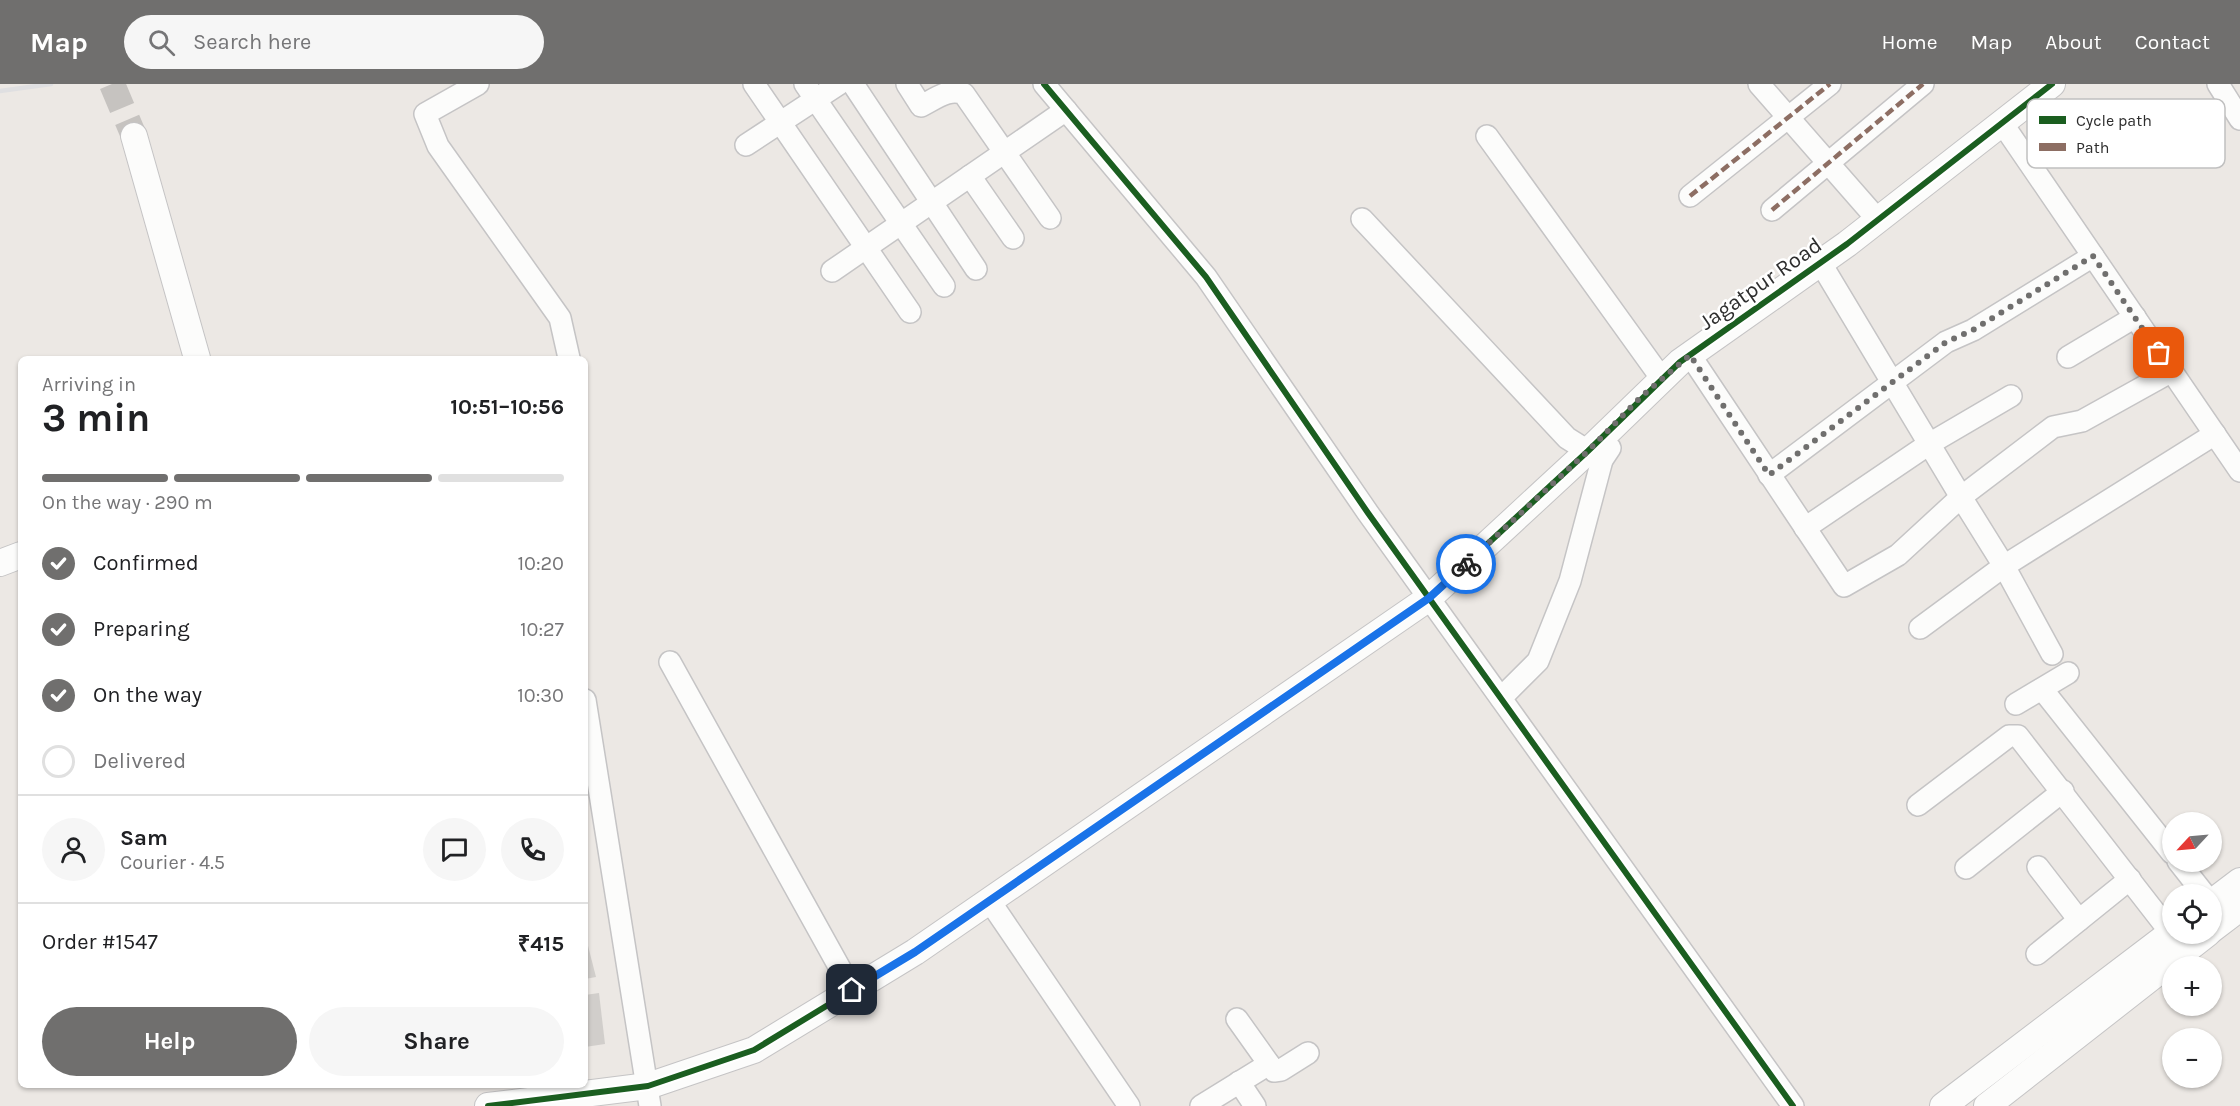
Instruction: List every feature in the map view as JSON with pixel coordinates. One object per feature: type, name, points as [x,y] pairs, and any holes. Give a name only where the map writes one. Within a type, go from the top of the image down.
[{"type":"street","points":[[478,84],[425,114],[438,146],[560,318],[569,356]]},
{"type":"street","points":[[754,84],[910,312]]},
{"type":"street","points":[[746,145],[780,123],[810,92],[839,84]]},
{"type":"street","points":[[854,84],[976,269]]},
{"type":"street","points":[[907,84],[921,106],[957,90],[964,94],[1050,218]]},
{"type":"street","points":[[1044,84],[1206,277],[1368,513],[1793,1106]]},
{"type":"street","points":[[1759,84],[1878,220]]},
{"type":"street","points":[[1690,196],[1830,84]]},
{"type":"street","points":[[1772,210],[1923,84]]},
{"type":"street","name":"Jagatpur Road","points":[[2033,99],[2052,84]]},
{"type":"street","points":[[2218,84],[2240,119]]},
{"type":"street","points":[[810,92],[944,286]]},
{"type":"street","name":"Jagatpur Road","points":[[488,1106],[649,1096],[754,1050],[915,952],[1429,598],[1595,455],[1642,396],[1690,355],[1878,220],[2027,104]]},
{"type":"street","points":[[832,271],[1003,151],[1066,110]]},
{"type":"street","points":[[2002,123],[2027,160]]},
{"type":"street","points":[[134,136],[195,356]]},
{"type":"street","points":[[1487,136],[1662,379]]},
{"type":"street","points":[[2033,168],[2215,434],[2236,458]]},
{"type":"street","points":[[970,176],[1013,238]]},
{"type":"street","points":[[1362,219],[1567,438],[1595,455]]},
{"type":"street","points":[[1769,475],[1946,342],[1973,330],[2093,256]]},
{"type":"street","points":[[1821,262],[2004,566],[2052,654]]},
{"type":"street","points":[[2068,357],[2135,317]]},
{"type":"street","points":[[1690,355],[1844,586],[1898,555],[1961,497],[2053,427],[2082,421],[2172,371]]},
{"type":"street","points":[[1804,528],[1929,444],[2011,396]]},
{"type":"street","points":[[1920,628],[2004,566],[2215,434]]},
{"type":"street","name":"Jagatpur Road","points":[[1501,698],[1538,661],[1570,581],[1595,455]]},
{"type":"street","points":[[0,563],[18,556]]},
{"type":"street","points":[[670,662],[852,990]]},
{"type":"street","points":[[2016,704],[2068,673]]},
{"type":"street","points":[[2042,689],[2162,840]]},
{"type":"street","points":[[588,719],[649,1096]]},
{"type":"street","points":[[1918,805],[2009,736],[2018,736],[2162,919]]},
{"type":"street","points":[[1966,868],[2063,791]]},
{"type":"street","points":[[2038,867],[2079,920]]},
{"type":"street","points":[[2187,872],[2196,884]]},
{"type":"street","points":[[2037,954],[2130,879]]},
{"type":"street","points":[[2222,895],[2240,881]]},
{"type":"street","points":[[989,900],[1129,1106]]},
{"type":"street","points":[[2222,922],[2240,908]]},
{"type":"street","points":[[1943,1106],[2162,940]]},
{"type":"street","points":[[1987,1106],[2194,944]]},
{"type":"street","points":[[1237,1019],[1274,1071],[1281,1071],[1308,1053]]},
{"type":"street","points":[[1201,1106],[1269,1064]]},
{"type":"street","points":[[1239,1082],[1255,1106]]},
{"type":"building","points":[[588,946],[596,977],[588,978]]},
{"type":"building","points":[[599,993],[605,1044],[588,1047],[588,995]]},
{"type":"tunnel","points":[[112,84],[134,136]]},
{"type":"railway","points":[[0,91],[51,84]]},
{"type":"marked path","points":[[1690,196],[1830,84]]},
{"type":"marked path","points":[[1772,210],[1923,84]]},
{"type":"cycle path","points":[[1044,84],[1206,277],[1368,513],[1793,1106]]},
{"type":"cycle path","points":[[2033,99],[2052,84]]},
{"type":"cycle path","points":[[488,1106],[648,1086],[754,1050],[915,952],[1429,598],[1588,451],[1680,362],[1847,244],[2027,104]]},
{"type":"way so far","points":[[1466,564],[1588,451],[1642,396],[1690,355],[1769,475],[1946,342],[1973,330],[2093,256],[2159,353]]},
{"type":"route","points":[[852,990],[915,952],[1429,598],[1466,564]]}]
